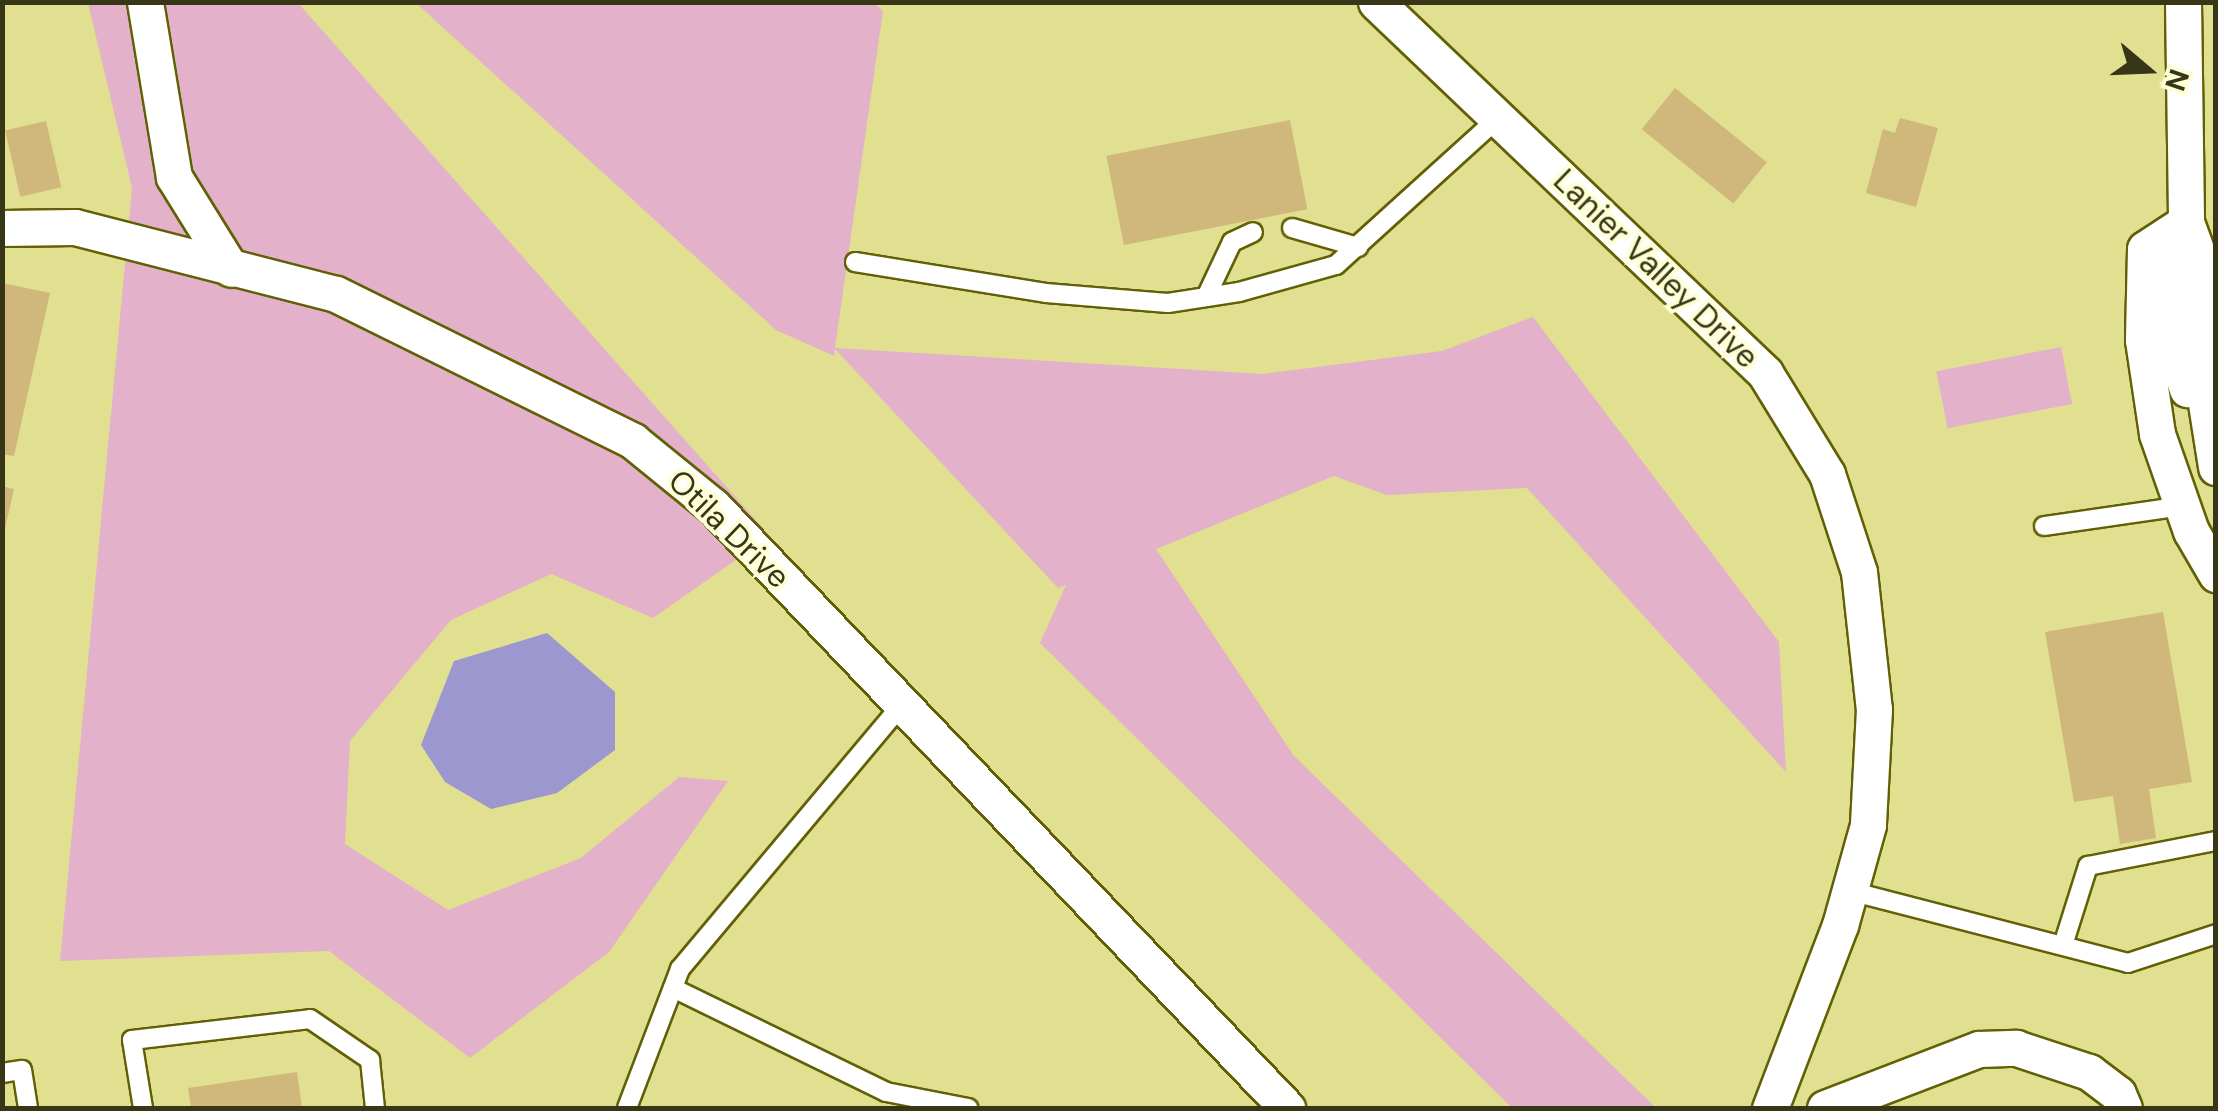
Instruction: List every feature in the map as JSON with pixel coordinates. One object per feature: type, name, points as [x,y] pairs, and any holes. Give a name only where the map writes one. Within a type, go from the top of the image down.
[{"type":"street","points":[[146,2],[174,177],[231,269]]},
{"type":"street","name":"Lanier Valley Drive","points":[[1376,2],[1765,374],[1827,474],[1859,572],[1874,709],[1868,825],[1850,891],[1770,1108]]},
{"type":"street","points":[[2183,2],[2186,222],[2199,256],[2169,338],[2158,434],[2182,506],[2216,574]]},
{"type":"street","points":[[2186,222],[2145,249],[2169,338],[2210,429],[2216,467]]},
{"type":"street","name":"Otila Drive","points":[[2,228],[75,227],[336,294],[633,441],[712,506],[1287,1108]]},
{"type":"street","points":[[2182,506],[2216,488]]},
{"type":"street","points":[[1825,1108],[1979,1048],[2016,1048],[2089,1072],[2118,1094],[2124,1108]]},
{"type":"lane","points":[[855,262],[1046,294],[1168,303],[1206,297],[1336,265],[1498,118]]},
{"type":"lane","points":[[1292,228],[1358,247]]},
{"type":"lane","points":[[1206,297],[1232,242],[1253,232]]},
{"type":"lane","points":[[2044,526],[2182,506]]},
{"type":"lane","points":[[628,1108],[680,969],[902,704]]},
{"type":"lane","points":[[2064,942],[2088,866],[2216,841]]},
{"type":"lane","points":[[1850,891],[2064,942],[2128,962],[2216,934]]},
{"type":"lane","points":[[673,988],[886,1092],[968,1108]]},
{"type":"lane","points":[[143,1108],[132,1040],[310,1019],[370,1060],[376,1108]]},
{"type":"lane","points":[[2,1073],[22,1070],[28,1108]]},
{"type":"shaded area","points":[[88,3],[298,3],[770,536],[653,618],[551,574],[451,620],[350,741],[345,844],[448,910],[581,858],[679,777],[728,781],[609,952],[470,1058],[329,951],[60,961],[132,188]]},
{"type":"shaded area","points":[[416,3],[874,3],[883,11],[835,348],[1263,374],[1442,351],[1533,317],[1779,642],[1786,772],[1527,488],[1387,495],[1334,476],[1156,549],[1294,756],[1656,1108],[1512,1108],[1040,643],[1066,585],[1058,588],[835,349],[834,356],[776,330]]},
{"type":"shaded area","points":[[2061,347],[2072,404],[1947,428],[1936,371]]},
{"type":"shaded area","points":[[547,633],[615,692],[615,750],[557,793],[491,809],[445,782],[421,745],[454,661]]},
{"type":"building","points":[[1675,88],[1767,162],[1733,203],[1642,129]]},
{"type":"building","points":[[1900,118],[1938,128],[1916,207],[1866,193],[1883,129],[1895,133]]},
{"type":"building","points":[[1290,120],[1307,209],[1124,245],[1106,156]]},
{"type":"building","points":[[46,121],[61,187],[20,197],[5,130]]},
{"type":"building","points":[[2,283],[50,293],[14,456],[2,454]]},
{"type":"building","points":[[2,486],[14,489],[4,533],[2,533]]},
{"type":"building","points":[[2163,612],[2192,782],[2149,789],[2156,838],[2120,844],[2113,796],[2074,802],[2045,632]]},
{"type":"building","points":[[297,1072],[302,1108],[191,1108],[188,1088]]}]
